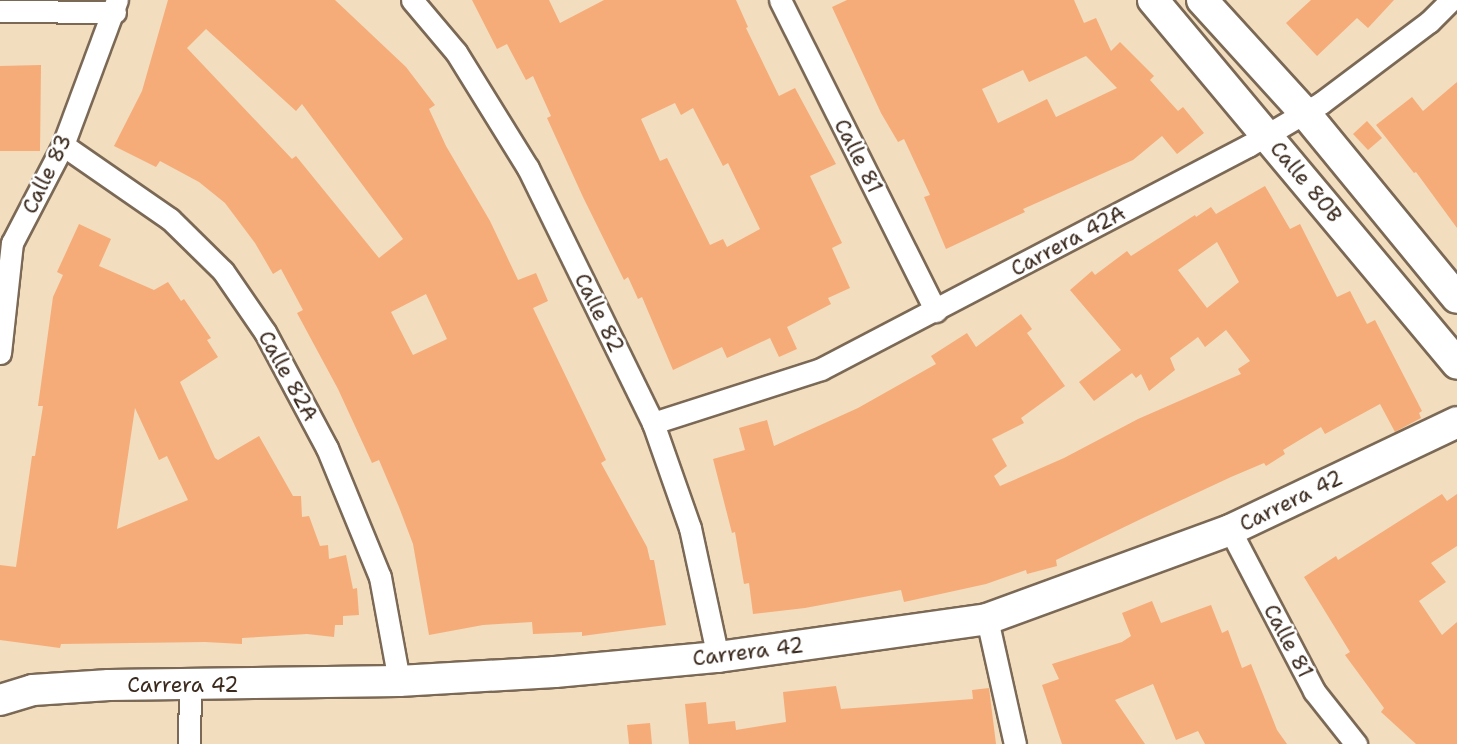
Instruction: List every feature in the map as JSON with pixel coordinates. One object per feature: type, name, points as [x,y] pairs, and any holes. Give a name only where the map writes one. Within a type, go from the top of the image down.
[{"type":"street","name":"Calle 82","points":[[412,0],[456,52],[528,168],[653,423],[690,528],[718,657]]},
{"type":"street","name":"Calle 81","points":[[780,0],[936,311]]},
{"type":"street","name":"Calle 80B","points":[[1153,0],[1457,365]]},
{"type":"street","name":"Calle 80B","points":[[1202,0],[1305,113],[1457,298]]},
{"type":"street","name":"Carrera 42A","points":[[653,423],[821,369],[1268,136],[1305,113],[1429,22],[1451,0]]},
{"type":"street","points":[[0,11],[116,6]]},
{"type":"street","name":"Calle 83","points":[[0,353],[6,243],[64,145],[116,6]]},
{"type":"street","name":"Calle 82A","points":[[64,145],[170,219],[223,271],[265,332],[327,448],[380,577],[399,681]]},
{"type":"street","name":"Carrera 42","points":[[0,700],[33,690],[109,685],[190,686],[399,681],[718,657],[987,618],[1230,530],[1457,422]]},
{"type":"street","name":"Calle 81","points":[[1230,530],[1314,691],[1356,744]]},
{"type":"street","points":[[987,618],[1015,744]]},
{"type":"street","points":[[190,686],[190,744]]},
{"type":"building","points":[[168,0],[335,0],[406,67],[435,105],[429,109],[446,146],[490,221],[518,280],[536,273],[548,301],[533,308],[606,460],[601,463],[647,547],[650,560],[654,560],[666,625],[582,636],[582,632],[533,634],[532,622],[483,625],[429,635],[413,544],[399,507],[379,460],[372,463],[338,389],[297,313],[303,310],[281,269],[273,274],[255,243],[225,203],[199,182],[160,161],[156,167],[114,146],[142,91]],"holes":[[[206,29],[296,111],[302,104],[403,239],[379,258],[296,156],[292,159],[187,48]],[[426,294],[447,339],[413,355],[391,312]]]},
{"type":"building","points":[[472,0],[549,0],[560,23],[604,0],[736,0],[748,27],[746,28],[779,96],[795,88],[836,164],[810,176],[842,243],[832,248],[850,288],[828,298],[831,304],[787,327],[797,349],[779,357],[770,338],[727,358],[722,347],[673,370],[642,297],[638,299],[628,277],[624,280],[583,197],[547,118],[551,116],[533,76],[526,80],[507,44],[497,49]],"holes":[[[675,103],[681,115],[693,108],[723,166],[728,163],[760,229],[727,247],[723,239],[710,245],[667,158],[660,161],[641,119]]]},
{"type":"building","points":[[847,0],[1074,0],[1084,23],[1096,18],[1111,51],[1120,42],[1154,76],[1150,80],[1178,111],[1183,107],[1204,133],[1177,154],[1162,136],[1133,160],[1023,209],[1025,212],[946,249],[924,197],[930,195],[904,139],[898,142],[881,113],[832,7]],"holes":[[[1086,56],[1117,88],[1056,117],[1047,99],[998,123],[982,89],[1023,70],[1029,82]]]},
{"type":"building","points":[[1311,0],[1394,0],[1368,28],[1357,18],[1317,56],[1286,23]]},
{"type":"building","points":[[41,65],[40,151],[0,151],[0,66]]},
{"type":"building","points":[[1457,82],[1457,228],[1416,172],[1414,173],[1376,125],[1412,97],[1423,111]]},
{"type":"building","points":[[1367,121],[1382,138],[1368,150],[1353,134]]},
{"type":"building","points":[[1265,186],[1290,229],[1300,224],[1337,297],[1350,291],[1367,324],[1375,320],[1422,411],[1419,413],[1421,418],[1395,432],[1380,404],[1325,434],[1321,427],[1283,450],[1285,454],[1266,466],[1264,463],[1143,518],[1056,560],[1057,566],[1027,574],[1026,570],[986,584],[904,602],[901,590],[805,608],[753,614],[749,583],[744,584],[735,532],[732,533],[713,459],[745,450],[739,428],[767,420],[774,446],[858,408],[936,364],[931,356],[967,333],[976,347],[1021,314],[1032,329],[1027,333],[1065,386],[1021,418],[1024,423],[992,439],[1007,466],[994,476],[1000,486],[1064,458],[1138,419],[1241,374],[1238,369],[1250,361],[1226,330],[1205,347],[1198,337],[1170,358],[1175,370],[1149,391],[1141,374],[1136,378],[1132,373],[1094,401],[1079,382],[1121,350],[1070,290],[1092,271],[1095,275],[1127,251],[1131,256],[1195,215],[1196,217],[1211,207],[1216,214]],"holes":[[[1217,242],[1239,282],[1207,308],[1178,270]]]},
{"type":"building","points":[[79,224],[111,239],[99,266],[154,290],[168,282],[181,301],[184,299],[211,338],[207,340],[218,357],[180,382],[215,458],[218,460],[259,436],[293,496],[301,496],[302,517],[309,516],[320,546],[328,545],[329,559],[346,555],[353,589],[357,588],[359,615],[343,616],[343,625],[335,625],[334,637],[307,634],[242,638],[242,644],[61,644],[60,648],[0,640],[0,565],[16,567],[32,456],[35,456],[43,406],[38,406],[53,297],[63,275],[57,272]],"holes":[[[135,408],[159,460],[167,456],[188,500],[117,529]]]},
{"type":"building","points":[[1442,494],[1447,501],[1457,494],[1457,546],[1431,563],[1446,582],[1419,601],[1442,635],[1457,622],[1457,744],[1416,744],[1381,712],[1384,708],[1345,655],[1350,652],[1304,577],[1336,556],[1338,560]]},
{"type":"building","points":[[1152,601],[1161,623],[1211,605],[1222,633],[1228,630],[1242,668],[1251,664],[1277,730],[1287,744],[1205,744],[1198,731],[1176,740],[1153,684],[1115,700],[1145,744],[1062,744],[1042,685],[1059,679],[1052,664],[1122,642],[1131,636],[1122,613]]},
{"type":"building","points":[[836,686],[841,709],[973,699],[972,690],[989,688],[996,744],[689,744],[685,704],[706,702],[708,724],[735,721],[736,730],[786,722],[783,692]]},
{"type":"building","points":[[650,723],[652,744],[629,744],[627,725]]}]
